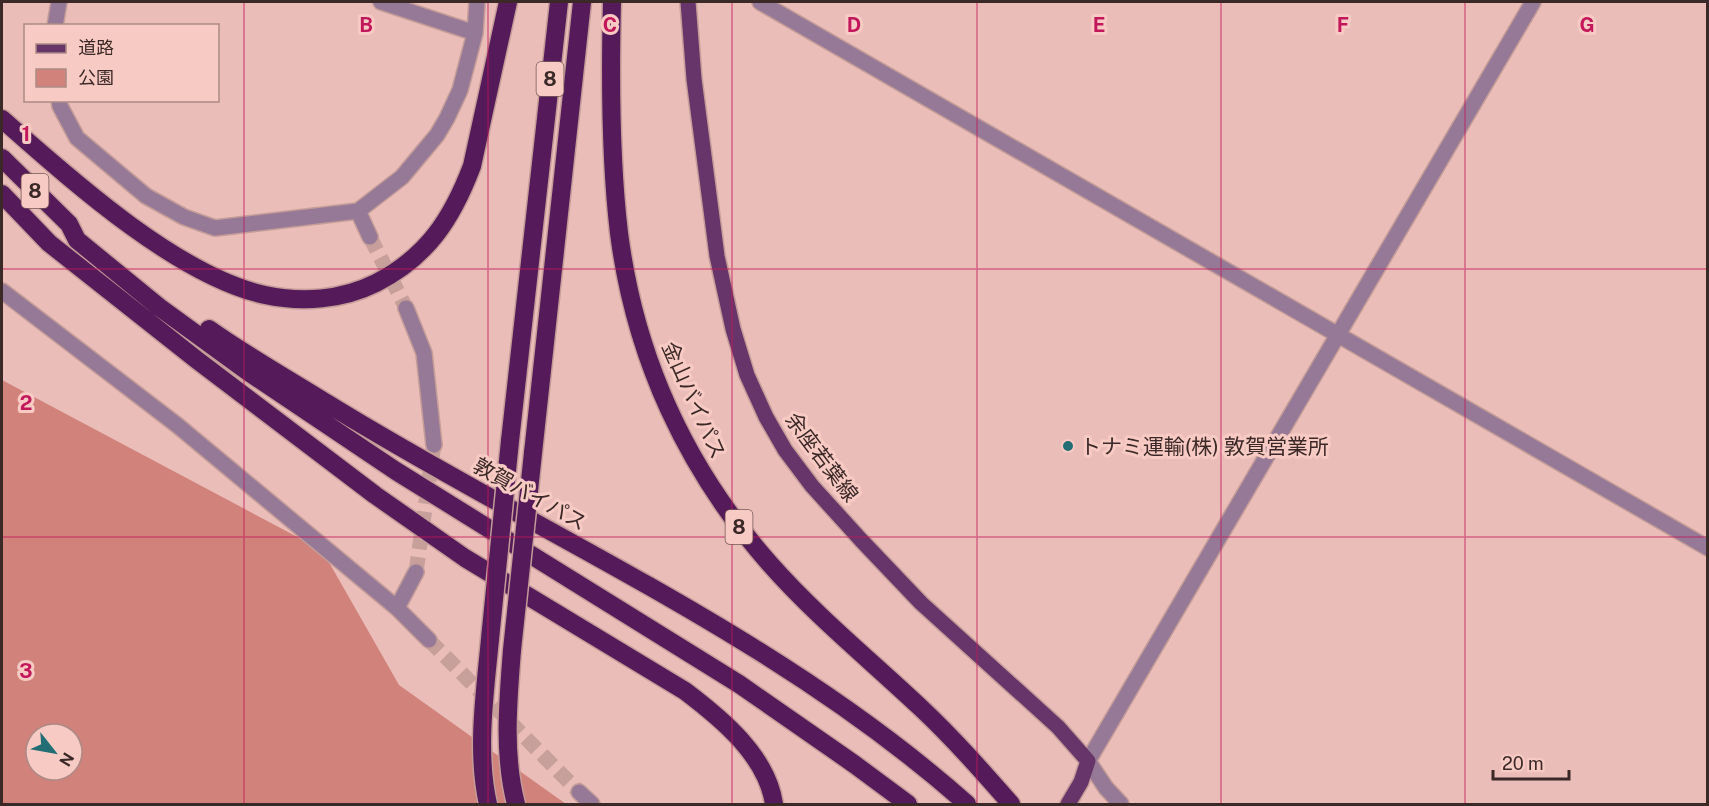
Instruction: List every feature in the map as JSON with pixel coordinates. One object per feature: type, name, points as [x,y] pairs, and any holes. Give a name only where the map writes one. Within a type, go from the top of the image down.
[{"type":"highway","points":[[2,119],[94,197],[179,257],[237,287],[265,295],[292,299],[320,299],[346,295],[394,274],[413,260],[449,218],[469,175],[480,137],[508,2]]},
{"type":"highway","name":"8","points":[[488,804],[484,787],[482,753],[490,639],[559,2]]},
{"type":"highway","points":[[516,804],[508,756],[512,650],[582,2]]},
{"type":"highway","name":"金山バイパス","points":[[612,2],[614,186],[620,235],[627,277],[643,339],[677,428],[706,480],[736,524],[771,565],[813,608],[965,751],[1011,804]]},
{"type":"highway","name":"敦賀バイパス","points":[[2,158],[69,224],[77,240],[159,307],[247,371],[396,471],[739,684],[908,804]]},
{"type":"highway","points":[[2,194],[49,243],[197,360],[375,495],[465,558],[685,691],[717,716],[742,742],[761,769],[773,796],[774,804]]},
{"type":"highway","name":"敦賀バイパス","points":[[69,224],[84,231],[151,286],[222,338],[385,439],[701,616],[765,655],[875,729],[968,804]]},
{"type":"main road","name":"余座若葉線","points":[[688,2],[694,79],[717,255],[733,329],[747,375],[766,417],[785,450],[812,486],[861,540],[921,603],[1058,727],[1088,761]]},
{"type":"main road","points":[[1068,804],[1081,782],[1088,761]]},
{"type":"street","points":[[55,24],[59,2]]},
{"type":"street","points":[[381,2],[475,33]]},
{"type":"street","points":[[59,102],[77,138],[146,196],[183,217],[215,228],[358,211],[402,177],[437,135],[460,90],[475,33],[477,2]]},
{"type":"street","points":[[759,2],[1707,548]]},
{"type":"street","points":[[1121,804],[1106,788],[1088,761],[1336,334],[1533,2]]},
{"type":"street","points":[[358,211],[370,237]]},
{"type":"street","points":[[2,291],[177,425],[397,608],[429,640]]},
{"type":"street","points":[[406,308],[424,353],[435,445]]},
{"type":"street","points":[[397,608],[416,572]]},
{"type":"street","points":[[579,792],[592,804]]},
{"type":"green space","points":[[2,380],[322,550],[399,685],[566,804],[2,804]]},
{"type":"tunnel","points":[[370,237],[406,308]]},
{"type":"tunnel","points":[[416,572],[434,445]]},
{"type":"tunnel","points":[[429,640],[579,792]]},
{"type":"place","name":"トナミ運輸(株) 敦賀営業所","points":[[1068,446]]}]
